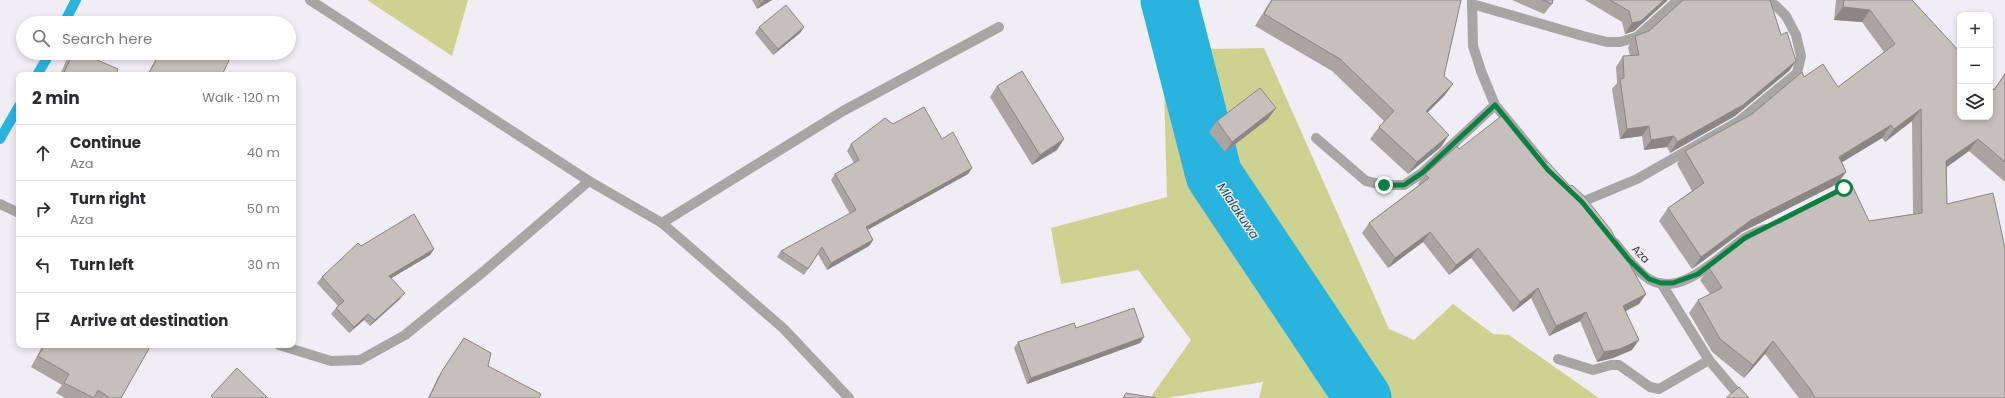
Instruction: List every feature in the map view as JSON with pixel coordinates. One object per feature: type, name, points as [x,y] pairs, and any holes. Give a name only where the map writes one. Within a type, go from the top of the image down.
[{"type":"street","points":[[310,0],[590,181],[662,223],[783,328],[849,398]]},
{"type":"street","points":[[1548,170],[1495,105],[1481,72],[1473,46],[1472,2],[1583,36],[1607,42],[1620,42],[1637,37],[1678,0]]},
{"type":"street","points":[[1582,202],[1637,179],[1739,121],[1797,73],[1801,56],[1796,35],[1786,16],[1774,5],[1764,0]]},
{"type":"street","points":[[662,223],[843,111],[999,27]]},
{"type":"street","points":[[1316,138],[1366,181],[1384,185],[1404,185],[1422,173],[1495,105]]},
{"type":"street","points":[[288,348],[331,361],[360,360],[405,335],[483,272],[590,181]]},
{"type":"street","points":[[0,204],[16,212]]},
{"type":"street","points":[[1661,283],[1673,283],[1698,274],[1745,238],[1773,224]]},
{"type":"street","name":"Aza","points":[[1610,236],[1629,260],[1649,279],[1661,283]]},
{"type":"street","points":[[1661,283],[1709,360],[1741,398]]},
{"type":"street","points":[[1558,359],[1593,370],[1611,365],[1619,365],[1650,387],[1659,389],[1709,360]]},
{"type":"green space","points":[[367,0],[468,0],[452,56]]},
{"type":"green space","points":[[1264,48],[1389,329],[1414,340],[1453,304],[1493,334],[1509,335],[1599,398],[1259,398],[1263,382],[1167,398],[1150,398],[1191,340],[1138,270],[1061,284],[1051,228],[1167,197],[1163,50]]},
{"type":"building","points":[[1272,0],[1461,0],[1444,76],[1453,84],[1426,111],[1449,135],[1417,162],[1379,127],[1394,111],[1340,59],[1264,14]]},
{"type":"building","points":[[1543,0],[1553,0],[1552,4]]},
{"type":"building","points":[[1610,0],[1664,0],[1641,21],[1632,23],[1629,11]]},
{"type":"building","points":[[1683,0],[1770,0],[1781,35],[1787,32],[1796,61],[1743,105],[1677,142],[1674,136],[1651,140],[1649,126],[1627,129],[1620,79],[1624,78],[1623,56],[1639,55],[1635,36],[1649,31]]},
{"type":"building","points":[[1844,0],[1912,0],[1957,49],[1957,120],[1993,120],[1993,89],[1994,90],[2005,74],[2005,162],[1978,139],[1946,161],[1947,204],[1993,193],[2005,248],[2005,398],[1815,398],[1810,389],[1773,341],[1753,365],[1720,339],[1698,300],[1722,288],[1709,268],[1757,231],[1851,183],[1869,221],[1922,213],[1921,109],[1894,129],[1891,125],[1839,157],[1846,172],[1751,220],[1701,257],[1668,208],[1704,183],[1685,151],[1752,114],[1802,72],[1804,77],[1823,64],[1838,87],[1895,44],[1870,10],[1843,7]]},
{"type":"building","points":[[786,5],[804,27],[778,49],[759,27]]},
{"type":"building","points":[[70,60],[97,60],[118,69],[117,72],[64,72]]},
{"type":"building","points":[[156,60],[229,60],[223,72],[150,72]]},
{"type":"building","points":[[1022,71],[1064,139],[1040,155],[997,86]]},
{"type":"building","points":[[1260,88],[1276,108],[1232,142],[1217,121]]},
{"type":"building","points":[[924,107],[942,139],[953,132],[972,168],[866,227],[873,240],[831,263],[822,247],[808,269],[781,251],[856,210],[835,174],[859,160],[851,144],[885,118],[893,124]]},
{"type":"building","points":[[1504,114],[1533,153],[1537,150],[1546,162],[1548,162],[1570,186],[1572,185],[1584,196],[1611,230],[1646,294],[1623,306],[1639,340],[1620,349],[1604,352],[1586,312],[1556,326],[1538,288],[1520,302],[1478,248],[1456,265],[1430,232],[1395,258],[1369,223],[1429,178],[1425,174],[1457,146],[1459,149]]},
{"type":"building","points":[[414,214],[434,249],[389,276],[405,293],[375,320],[368,314],[354,327],[336,308],[344,301],[322,277],[358,243],[361,246]]},
{"type":"building","points":[[1134,308],[1144,337],[1031,378],[1018,342],[1074,323],[1076,328]]},
{"type":"building","points":[[464,338],[491,353],[488,366],[541,394],[539,398],[429,398],[442,371]]},
{"type":"building","points":[[43,348],[149,348],[121,398],[110,398],[98,390],[94,398],[64,383],[69,374],[38,356]]},
{"type":"building","points":[[237,368],[268,398],[213,398],[211,396]]},
{"type":"building","points":[[1739,387],[1749,398],[1726,398]]},
{"type":"building","points":[[1126,393],[1156,398],[1123,398]]},
{"type":"waterway","points":[[68,16],[76,0]]},
{"type":"waterway","name":"Mlalakuwa","points":[[1169,0],[1214,175],[1363,398]]},
{"type":"waterway","points":[[39,72],[46,60]]},
{"type":"waterway","points":[[0,139],[16,111]]},
{"type":"route","points":[[1384,185],[1404,185],[1422,173],[1495,105],[1518,131],[1548,170],[1582,202],[1629,260],[1649,279],[1661,283],[1673,283],[1698,274],[1745,238],[1844,188]]}]
